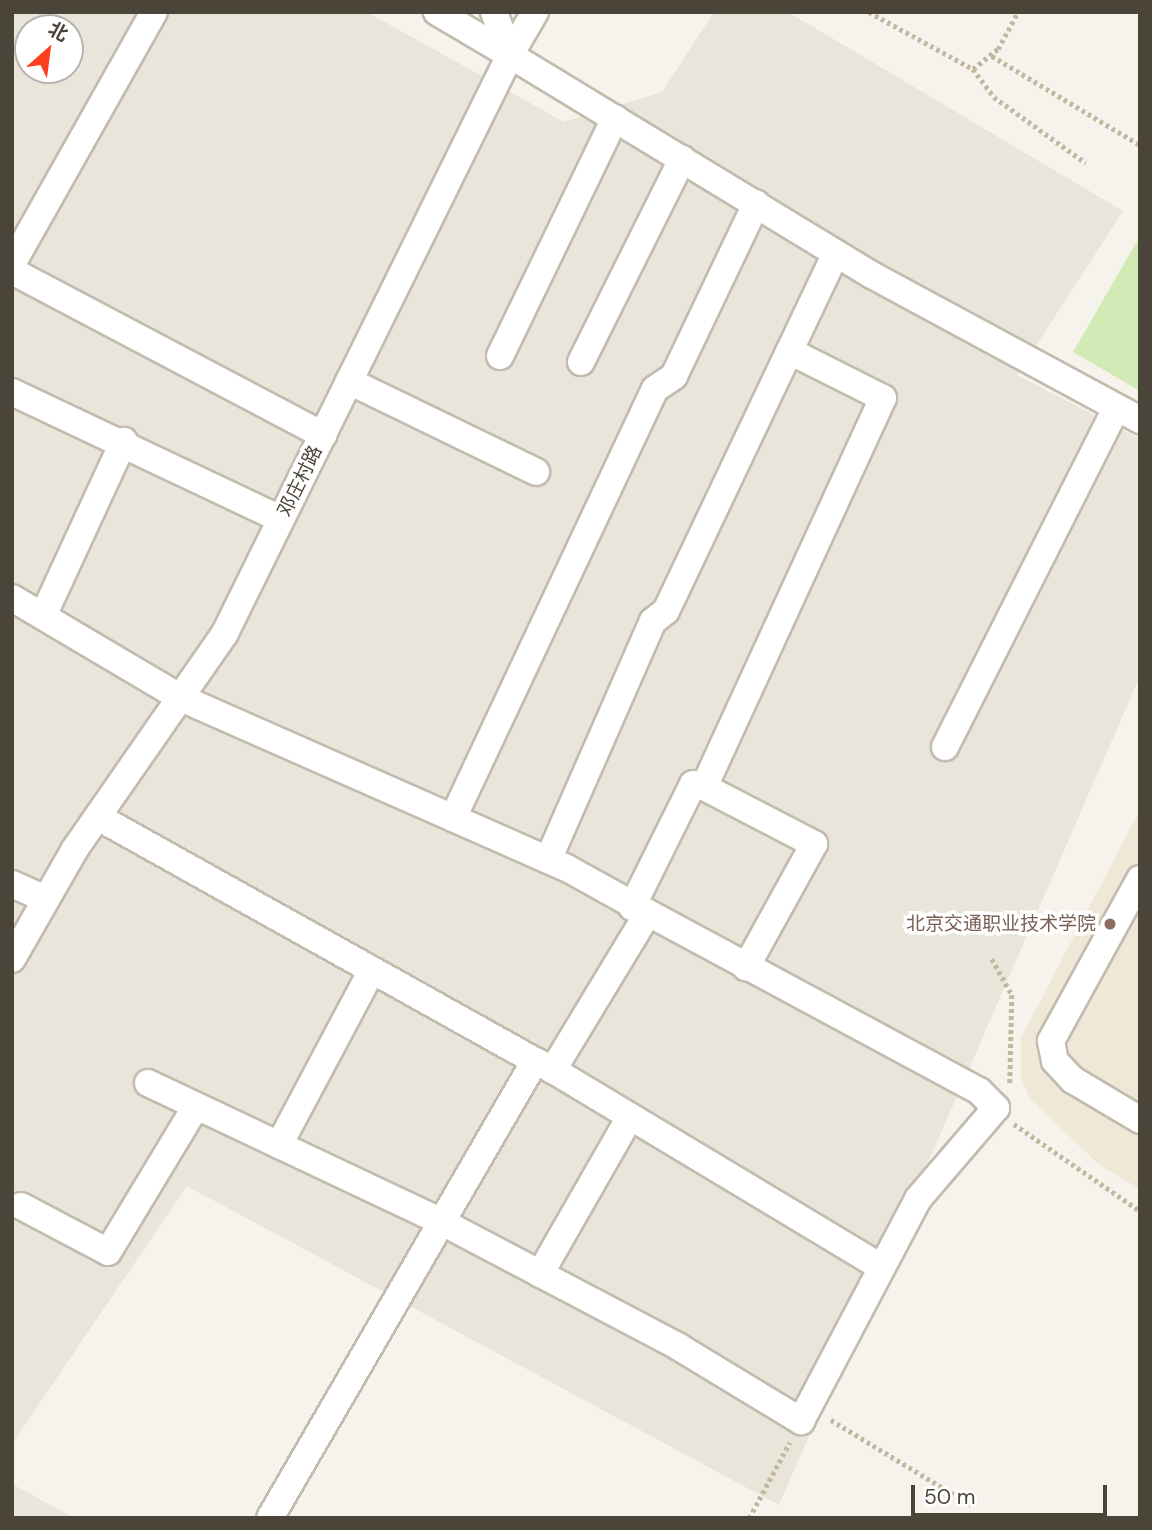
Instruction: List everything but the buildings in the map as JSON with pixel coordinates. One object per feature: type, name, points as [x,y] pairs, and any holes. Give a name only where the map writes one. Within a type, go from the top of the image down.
[{"type":"street","points":[[12,264],[154,12]]},
{"type":"street","points":[[437,12],[836,253],[1128,415],[945,747]]},
{"type":"street","points":[[494,12],[510,55]]},
{"type":"street","name":"邓庄村路","points":[[12,959],[98,817],[224,635],[510,55],[535,12]]},
{"type":"street","points":[[500,356],[615,118]]},
{"type":"street","points":[[582,362],[682,159]]},
{"type":"street","points":[[453,818],[655,389],[674,376],[756,204]]},
{"type":"street","points":[[548,860],[653,621],[666,611],[836,253]]},
{"type":"street","points":[[12,271],[323,435]]},
{"type":"street","points":[[704,788],[883,397],[789,351]]},
{"type":"street","points":[[349,381],[536,472]]},
{"type":"street","points":[[12,392],[124,442],[281,519]]},
{"type":"street","points":[[43,616],[124,442]]},
{"type":"street","points":[[12,598],[181,698],[548,860],[979,1091],[996,1108],[918,1199],[879,1266],[805,1414],[444,1223],[148,1083]]},
{"type":"street","points":[[270,1518],[444,1223],[640,910],[693,784],[814,844],[746,967]]},
{"type":"street","points":[[98,817],[544,1065],[879,1266]]},
{"type":"street","points":[[1140,879],[1051,1041],[1055,1060],[1073,1080],[1140,1120]]},
{"type":"street","points":[[12,884],[46,899]]},
{"type":"street","points":[[279,1145],[372,970]]},
{"type":"street","points":[[21,1206],[108,1252],[196,1106]]},
{"type":"street","points":[[540,1274],[631,1117]]},
{"type":"path","points":[[869,12],[973,69],[994,97],[1086,163]]},
{"type":"path","points":[[973,69],[992,56],[1018,12]]},
{"type":"path","points":[[992,56],[1140,145]]},
{"type":"path","points":[[992,959],[1012,995],[1010,1091],[996,1108],[1031,1139],[1140,1211]]},
{"type":"path","points":[[749,1518],[805,1414],[974,1507]]},
{"type":"shaded area","points":[[12,12],[367,12],[564,122],[662,92],[714,12],[788,12],[1123,211],[1017,375],[1140,439],[1140,676],[779,1505],[187,1186],[12,1444]]},
{"type":"shaded area","name":"北京交通职业技术学院","points":[[1140,810],[1140,1189],[1098,1164],[1029,1097],[1021,1077],[1021,1038]]},
{"type":"shaded area","points":[[12,1484],[74,1518],[12,1518]]},
{"type":"green space","points":[[1140,236],[1140,391],[1073,352]]},
{"type":"place","name":"北京交通职业技术学院","points":[[1110,924]]}]
